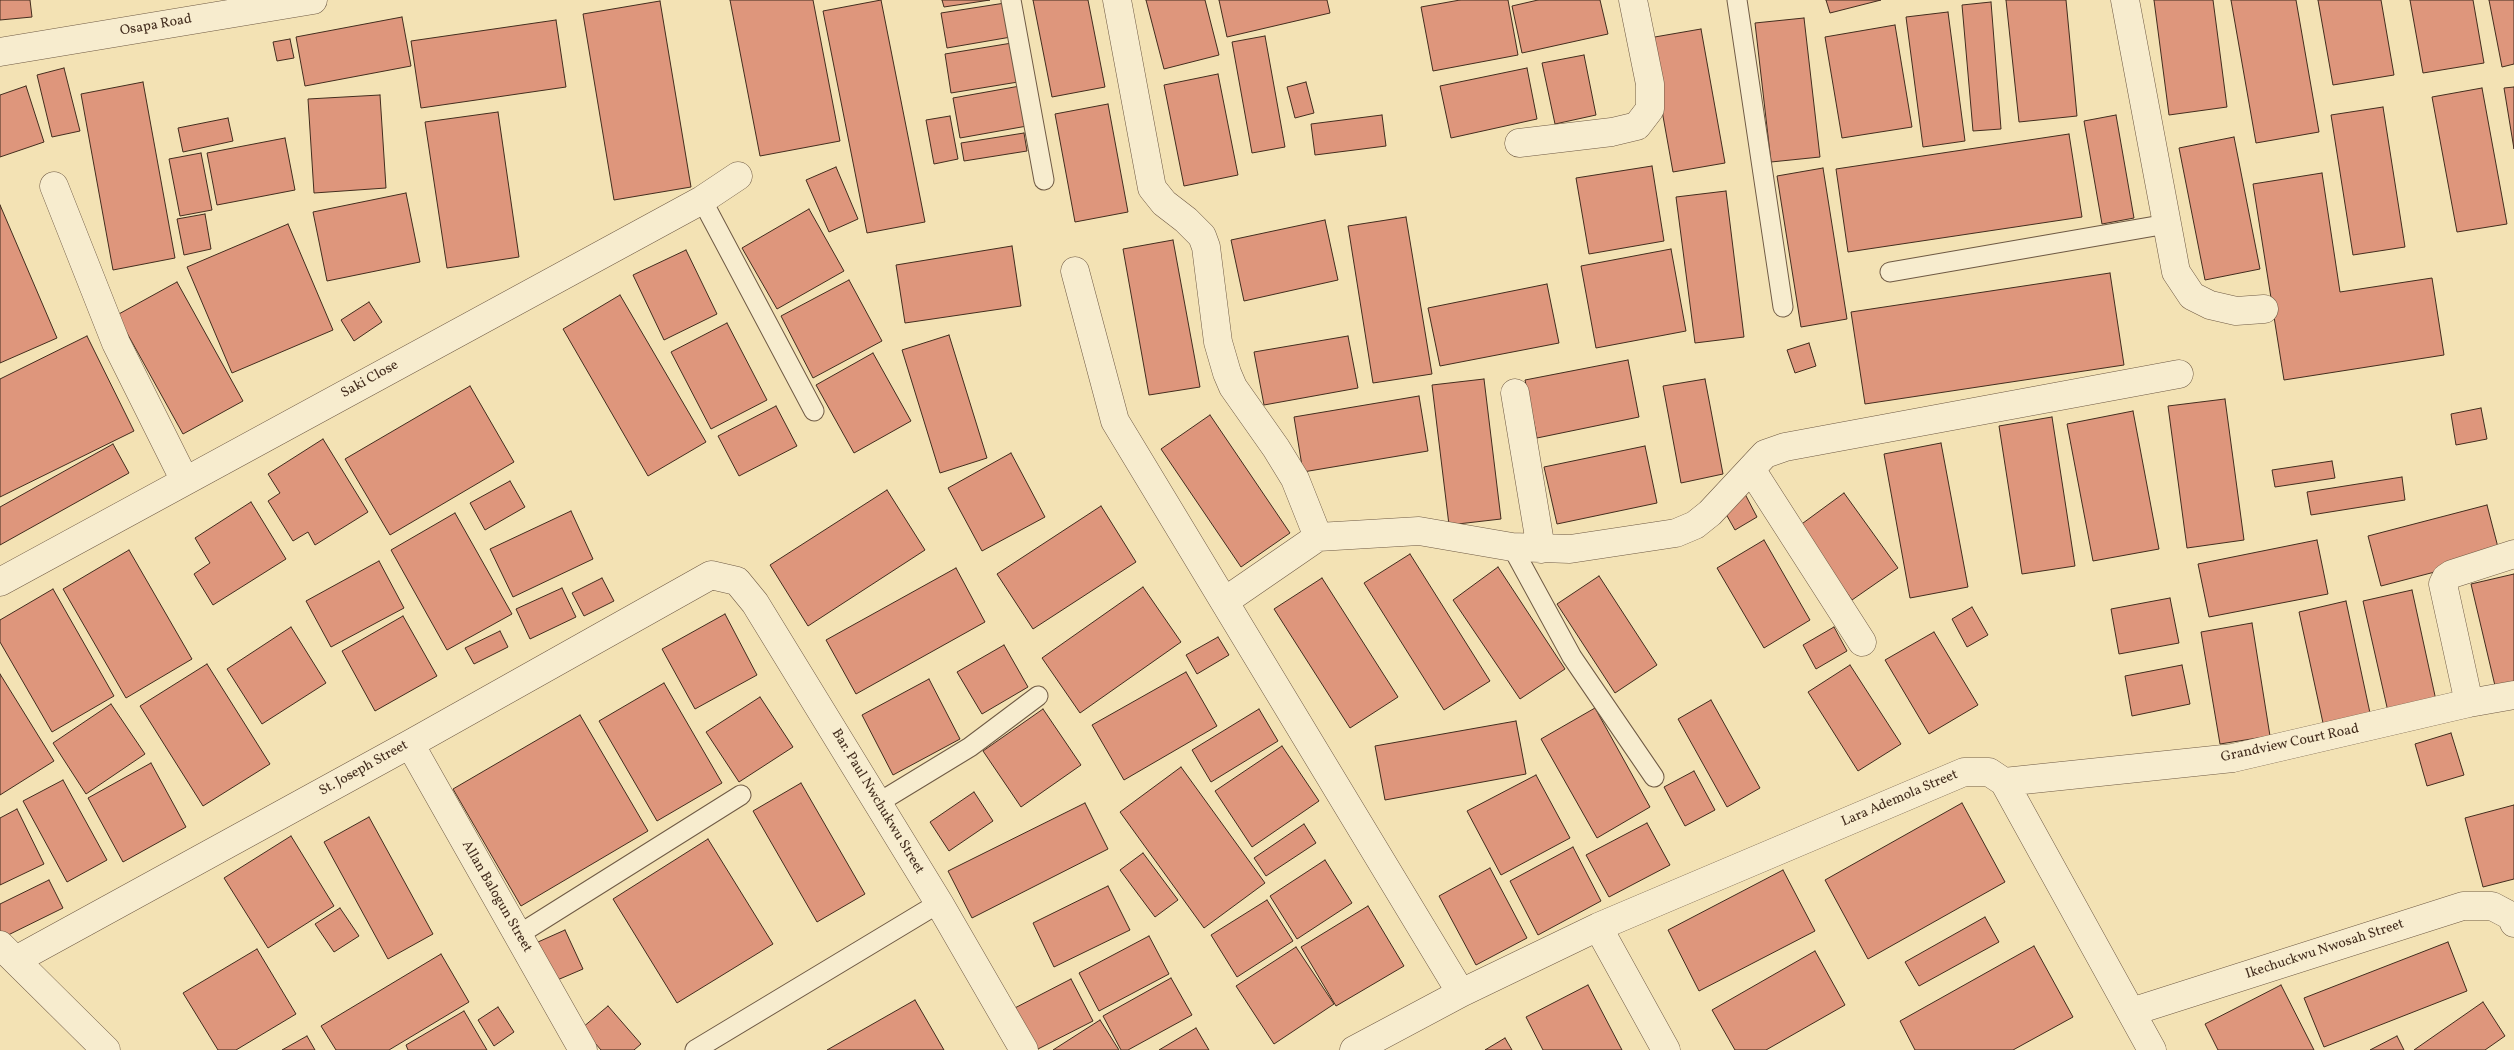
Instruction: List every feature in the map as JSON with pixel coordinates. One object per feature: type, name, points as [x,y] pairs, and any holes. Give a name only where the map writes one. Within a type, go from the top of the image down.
[{"type":"street","name":"Osapa Road","points":[[0,52],[313,0]]},
{"type":"street","points":[[1117,0],[1152,188],[1164,203],[1186,220],[1202,236],[1206,247],[1218,342],[1227,372],[1233,387],[1276,448],[1295,479],[1318,537]]},
{"type":"street","points":[[1519,143],[1612,132],[1637,126],[1650,109],[1650,84],[1633,0]]},
{"type":"street","points":[[2125,0],[2176,272],[2192,296],[2210,305],[2236,310],[2264,309]]},
{"type":"street","name":"Saki Close","points":[[0,582],[702,200],[738,176]]},
{"type":"street","points":[[54,186],[116,343],[186,481]]},
{"type":"street","points":[[1075,272],[1116,421],[1462,993]]},
{"type":"street","points":[[1225,601],[1318,537],[1419,531],[1512,547],[1570,549],[1676,533],[1695,525],[1710,513],[1766,454],[1785,447],[2179,374]]},
{"type":"street","points":[[1515,393],[1542,549]]},
{"type":"street","points":[[1751,469],[1862,642]]},
{"type":"street","points":[[2469,703],[2444,584],[2446,578],[2452,574],[2514,554]]},
{"type":"street","name":"St. Joseph Street","points":[[8,953],[410,744],[711,575]]},
{"type":"street","name":"Bar. Paul Nwchukwu Street","points":[[711,575],[737,581],[755,603],[939,903],[1024,1050]]},
{"type":"street","name":"Grandview Court Road","points":[[2004,782],[2233,758],[2469,703],[2514,695]]},
{"type":"street","name":"Allan Balogun Street","points":[[410,744],[583,1050]]},
{"type":"street","name":"Lara Ademola Street","points":[[1354,1050],[1462,993],[1598,928],[1964,772],[1989,772],[2004,782]]},
{"type":"street","points":[[2004,782],[2152,1050]]},
{"type":"street","name":"Ikechuckwu Nwosah Street","points":[[2131,1012],[2463,906],[2492,906],[2511,916],[2514,922]]},
{"type":"street","points":[[1598,928],[1666,1050]]},
{"type":"street","points":[[8,953],[106,1050]]},
{"type":"lane","points":[[1010,0],[1044,180]]},
{"type":"lane","points":[[1737,0],[1783,307]]},
{"type":"lane","points":[[702,200],[814,411]]},
{"type":"lane","points":[[1890,272],[2167,224]]},
{"type":"lane","points":[[1512,547],[1572,657],[1654,778]]},
{"type":"lane","points":[[878,803],[970,747],[1038,696]]},
{"type":"lane","points":[[518,935],[741,795]]},
{"type":"lane","points":[[695,1050],[939,903]]},
{"type":"building","points":[[0,0],[30,0],[32,17],[0,20]]},
{"type":"building","points":[[730,0],[813,0],[840,141],[760,156]]},
{"type":"building","points":[[881,0],[925,222],[867,233],[823,11]]},
{"type":"building","points":[[942,0],[990,0],[944,7]]},
{"type":"building","points":[[1033,0],[1088,0],[1105,87],[1052,97]]},
{"type":"building","points":[[1146,0],[1205,0],[1219,55],[1164,69]]},
{"type":"building","points":[[1219,0],[1327,0],[1330,13],[1227,37]]},
{"type":"building","points":[[1460,0],[1508,0],[1518,55],[1433,71],[1421,7]]},
{"type":"building","points":[[1538,0],[1600,0],[1608,34],[1522,53],[1512,6]]},
{"type":"building","points":[[1826,0],[1881,0],[1830,13]]},
{"type":"building","points":[[2006,0],[2066,0],[2077,116],[2019,122]]},
{"type":"building","points":[[2154,0],[2213,0],[2227,107],[2169,115]]},
{"type":"building","points":[[2231,0],[2296,0],[2319,132],[2256,143]]},
{"type":"building","points":[[2318,0],[2381,0],[2394,75],[2333,85]]},
{"type":"building","points":[[2410,0],[2473,0],[2484,63],[2423,73]]},
{"type":"building","points":[[2489,0],[2514,0],[2514,64],[2502,67]]},
{"type":"building","points":[[660,1],[691,187],[614,200],[583,14]]},
{"type":"building","points":[[1991,2],[2001,129],[1973,131],[1962,5]]},
{"type":"building","points":[[1005,3],[1011,37],[947,48],[941,13]]},
{"type":"building","points":[[1948,12],[1965,141],[1923,147],[1906,17]]},
{"type":"building","points":[[402,17],[411,66],[305,86],[296,37]]},
{"type":"building","points":[[1804,18],[1820,157],[1771,162],[1755,23]]},
{"type":"building","points":[[556,20],[566,87],[421,108],[411,41]]},
{"type":"building","points":[[1895,25],[1912,127],[1842,138],[1825,37]]},
{"type":"building","points":[[1701,29],[1725,163],[1673,172],[1649,38]]},
{"type":"building","points":[[1265,36],[1285,147],[1252,153],[1232,42]]},
{"type":"building","points":[[290,39],[294,58],[277,61],[273,42]]},
{"type":"building","points":[[1012,43],[1018,82],[951,93],[945,54]]},
{"type":"building","points":[[1584,55],[1596,115],[1555,124],[1542,63]]},
{"type":"building","points":[[64,68],[80,131],[52,137],[37,75]]},
{"type":"building","points":[[1527,68],[1537,119],[1451,138],[1440,86]]},
{"type":"building","points":[[1218,74],[1238,175],[1184,186],[1164,85]]},
{"type":"building","points":[[143,82],[175,258],[113,270],[81,94]]},
{"type":"building","points":[[1306,82],[1314,113],[1295,118],[1287,87]]},
{"type":"building","points":[[26,86],[44,142],[0,157],[0,95]]},
{"type":"building","points":[[1020,86],[1027,126],[960,138],[953,98]]},
{"type":"building","points":[[2514,87],[2514,149],[2504,88]]},
{"type":"building","points":[[2482,88],[2507,224],[2457,232],[2432,97]]},
{"type":"building","points":[[380,95],[386,188],[314,193],[308,99]]},
{"type":"building","points":[[1108,104],[1128,212],[1075,222],[1055,114]]},
{"type":"building","points":[[2383,107],[2405,247],[2353,255],[2331,115]]},
{"type":"building","points":[[498,112],[519,257],[447,268],[425,122]]},
{"type":"building","points":[[1382,115],[1386,146],[1315,155],[1311,124]]},
{"type":"building","points":[[2116,115],[2134,218],[2102,224],[2084,121]]},
{"type":"building","points":[[950,116],[958,159],[934,164],[926,120]]},
{"type":"building","points":[[228,118],[233,141],[183,152],[178,128]]},
{"type":"building","points":[[1024,133],[1027,151],[964,161],[961,143]]},
{"type":"building","points":[[2069,134],[2082,217],[1848,252],[1836,169]]},
{"type":"building","points":[[2234,137],[2260,269],[2205,280],[2179,148]]},
{"type":"building","points":[[285,138],[295,190],[217,205],[207,153]]},
{"type":"building","points":[[201,153],[212,210],[180,216],[169,159]]},
{"type":"building","points":[[1652,166],[1664,241],[1589,254],[1576,178]]},
{"type":"building","points":[[836,167],[858,219],[829,232],[806,180]]},
{"type":"building","points":[[1823,168],[1847,319],[1801,327],[1777,176]]},
{"type":"building","points":[[2322,173],[2340,292],[2432,278],[2444,355],[2284,380],[2253,184]]},
{"type":"building","points":[[1726,191],[1744,337],[1695,343],[1676,197]]},
{"type":"building","points":[[406,193],[420,262],[327,281],[313,212]]},
{"type":"building","points":[[0,205],[57,338],[0,363]]},
{"type":"building","points":[[809,209],[844,271],[777,309],[742,248]]},
{"type":"building","points":[[205,214],[211,249],[184,255],[177,219]]},
{"type":"building","points":[[1406,217],[1432,374],[1373,383],[1348,226]]},
{"type":"building","points":[[1325,220],[1338,280],[1244,301],[1231,240]]},
{"type":"building","points":[[288,224],[333,330],[232,373],[187,267]]},
{"type":"building","points":[[1173,240],[1200,387],[1149,395],[1123,249]]},
{"type":"building","points":[[1012,246],[1021,306],[905,323],[896,265]]},
{"type":"building","points":[[1671,249],[1686,331],[1596,348],[1581,266]]},
{"type":"building","points":[[686,250],[717,314],[664,340],[633,275]]},
{"type":"building","points":[[2110,273],[2124,365],[1865,404],[1851,312]]},
{"type":"building","points":[[849,280],[882,341],[813,378],[781,316]]},
{"type":"building","points":[[177,282],[243,401],[183,434],[117,315]]},
{"type":"building","points":[[1547,284],[1559,343],[1440,366],[1428,308]]},
{"type":"building","points":[[620,295],[706,442],[648,476],[563,329]]},
{"type":"building","points":[[369,302],[382,322],[354,341],[341,320]]},
{"type":"building","points":[[727,323],[767,400],[711,429],[671,352]]},
{"type":"building","points":[[949,335],[987,458],[940,473],[902,350]]},
{"type":"building","points":[[87,336],[134,431],[0,497],[0,379]]},
{"type":"building","points":[[1348,336],[1358,388],[1264,405],[1254,352]]},
{"type":"building","points":[[1809,343],[1816,366],[1795,373],[1787,350]]},
{"type":"building","points":[[873,353],[911,421],[854,453],[816,385]]},
{"type":"building","points":[[1628,360],[1639,417],[1537,438],[1525,380]]},
{"type":"building","points":[[1484,379],[1501,519],[1449,525],[1432,385]]},
{"type":"building","points":[[1705,379],[1723,474],[1681,483],[1663,386]]},
{"type":"building","points":[[470,386],[514,462],[390,535],[345,459]]},
{"type":"building","points":[[1419,396],[1428,451],[1303,472],[1294,417]]},
{"type":"building","points":[[2225,399],[2244,540],[2187,548],[2168,406]]},
{"type":"building","points":[[776,406],[797,446],[739,476],[718,436]]},
{"type":"building","points":[[2481,408],[2487,439],[2456,445],[2451,414]]},
{"type":"building","points":[[2133,411],[2159,549],[2093,561],[2067,424]]},
{"type":"building","points":[[1210,415],[1290,533],[1241,567],[1161,449]]},
{"type":"building","points":[[2052,417],[2075,566],[2022,574],[1999,426]]},
{"type":"building","points":[[323,439],[368,512],[315,545],[308,532],[293,541],[268,501],[280,493],[268,474]]},
{"type":"building","points":[[1941,443],[1968,587],[1910,598],[1884,454]]},
{"type":"building","points":[[113,444],[129,473],[0,545],[0,507]]},
{"type":"building","points":[[1645,446],[1657,503],[1557,524],[1544,467]]},
{"type":"building","points":[[1011,453],[1045,517],[982,551],[948,488]]},
{"type":"building","points":[[2332,461],[2335,478],[2275,487],[2272,470]]},
{"type":"building","points":[[2402,477],[2405,500],[2311,515],[2307,492]]},
{"type":"building","points":[[510,481],[525,507],[485,530],[470,503]]},
{"type":"building","points":[[887,490],[925,550],[808,626],[770,565]]},
{"type":"building","points":[[1844,493],[1898,568],[1852,600],[1799,526]]},
{"type":"building","points":[[1745,494],[1757,517],[1735,530],[1722,507]]},
{"type":"building","points":[[251,502],[286,559],[213,605],[194,574],[210,563],[195,538]]},
{"type":"building","points":[[2487,505],[2500,555],[2381,586],[2368,536]]},
{"type":"building","points":[[1101,506],[1136,562],[1033,629],[997,574]]},
{"type":"building","points":[[571,511],[593,559],[513,597],[490,549]]},
{"type":"building","points":[[455,513],[512,614],[447,650],[391,550]]},
{"type":"building","points":[[1764,540],[1810,620],[1764,648],[1717,568]]},
{"type":"building","points":[[2317,540],[2328,594],[2209,617],[2198,564]]},
{"type":"building","points":[[129,550],[192,659],[126,698],[63,589]]},
{"type":"building","points":[[1410,554],[1490,681],[1444,710],[1364,583]]},
{"type":"building","points":[[379,561],[404,608],[331,647],[306,601]]},
{"type":"building","points":[[1498,567],[1565,669],[1520,699],[1453,600]]},
{"type":"building","points":[[956,568],[985,622],[856,694],[826,640]]},
{"type":"building","points":[[2514,574],[2514,685],[2496,690],[2471,584]]},
{"type":"building","points":[[1599,576],[1657,665],[1615,693],[1557,604]]},
{"type":"building","points":[[602,578],[614,601],[584,616],[572,593]]},
{"type":"building","points":[[1322,578],[1398,697],[1350,728],[1274,609]]},
{"type":"building","points":[[1143,587],[1181,642],[1080,713],[1042,658]]},
{"type":"building","points":[[562,588],[576,617],[530,639],[516,609]]},
{"type":"building","points":[[53,589],[114,696],[52,732],[0,642],[0,620]]},
{"type":"building","points":[[2412,590],[2437,705],[2389,716],[2363,601]]},
{"type":"building","points":[[2170,598],[2179,643],[2119,654],[2111,609]]},
{"type":"building","points":[[2346,601],[2370,713],[2323,723],[2299,612]]},
{"type":"building","points":[[1972,607],[1988,635],[1967,647],[1952,619]]},
{"type":"building","points":[[725,614],[757,675],[695,709],[662,649]]},
{"type":"building","points":[[403,616],[437,676],[375,711],[342,651]]},
{"type":"building","points":[[2252,623],[2270,736],[2220,744],[2201,632]]},
{"type":"building","points":[[291,627],[326,683],[262,724],[227,669]]},
{"type":"building","points":[[1834,627],[1847,651],[1816,669],[1803,645]]},
{"type":"building","points":[[500,631],[508,647],[474,664],[465,648]]},
{"type":"building","points":[[1934,632],[1978,705],[1929,734],[1885,660]]},
{"type":"building","points":[[1218,637],[1229,655],[1197,674],[1186,655]]},
{"type":"building","points":[[1004,645],[1028,687],[982,714],[957,672]]},
{"type":"building","points":[[207,664],[270,764],[203,806],[140,706]]},
{"type":"building","points":[[1850,665],[1901,744],[1858,771],[1808,692]]},
{"type":"building","points":[[2182,665],[2190,704],[2132,716],[2125,676]]},
{"type":"building","points":[[1186,672],[1217,726],[1124,780],[1092,725]]},
{"type":"building","points":[[0,674],[54,761],[0,795]]},
{"type":"building","points":[[929,679],[960,739],[893,775],[862,715]]},
{"type":"building","points":[[664,683],[722,783],[657,821],[599,721]]},
{"type":"building","points":[[760,697],[793,747],[739,782],[706,732]]},
{"type":"building","points":[[1711,700],[1760,788],[1727,807],[1678,719]]},
{"type":"building","points":[[111,704],[145,754],[86,794],[53,743]]},
{"type":"building","points":[[1595,708],[1650,807],[1597,838],[1541,739]]},
{"type":"building","points":[[1043,709],[1081,765],[1021,807],[983,751]]},
{"type":"building","points":[[1259,709],[1278,741],[1211,782],[1192,750]]},
{"type":"building","points":[[580,715],[648,831],[521,906],[453,789]]},
{"type":"building","points":[[1516,721],[1526,774],[1385,800],[1375,746]]},
{"type":"building","points":[[2451,733],[2464,775],[2427,786],[2415,744]]},
{"type":"building","points":[[1282,746],[1319,801],[1252,847],[1215,791]]},
{"type":"building","points":[[151,763],[186,827],[123,862],[88,798]]},
{"type":"building","points":[[1181,767],[1265,883],[1204,928],[1120,812]]},
{"type":"building","points":[[1694,771],[1715,810],[1685,826],[1664,787]]},
{"type":"building","points":[[1536,775],[1570,838],[1501,875],[1467,811]]},
{"type":"building","points":[[63,780],[107,860],[67,882],[23,801]]},
{"type":"building","points":[[801,783],[865,894],[817,922],[753,811]]},
{"type":"building","points":[[974,792],[993,821],[949,851],[930,822]]},
{"type":"building","points":[[1085,803],[1108,849],[972,918],[948,871]]},
{"type":"building","points":[[1962,803],[2005,882],[1868,959],[1825,880]]},
{"type":"building","points":[[2514,805],[2514,879],[2483,887],[2465,818]]},
{"type":"building","points":[[17,809],[44,864],[0,885],[0,818]]},
{"type":"building","points":[[369,817],[433,934],[388,959],[324,842]]},
{"type":"building","points":[[1647,823],[1670,865],[1609,897],[1586,855]]},
{"type":"building","points":[[1304,824],[1316,843],[1266,876],[1254,858]]},
{"type":"building","points":[[291,836],[334,906],[268,948],[224,878]]},
{"type":"building","points":[[708,839],[773,944],[677,1003],[613,899]]},
{"type":"building","points":[[1573,847],[1601,901],[1538,935],[1510,881]]},
{"type":"building","points":[[1143,853],[1178,900],[1155,917],[1120,870]]},
{"type":"building","points":[[1325,860],[1352,903],[1297,939],[1270,896]]},
{"type":"building","points":[[1490,868],[1527,938],[1476,965],[1439,896]]},
{"type":"building","points":[[1783,870],[1815,931],[1699,991],[1668,930]]},
{"type":"building","points":[[49,880],[63,908],[0,939],[0,904]]},
{"type":"building","points":[[1108,886],[1130,930],[1054,967],[1033,923]]},
{"type":"building","points":[[1267,900],[1293,941],[1237,977],[1211,935]]},
{"type":"building","points":[[1368,906],[1404,966],[1336,1006],[1301,947]]},
{"type":"building","points":[[340,908],[359,936],[334,952],[315,924]]},
{"type":"building","points":[[1985,917],[1999,942],[1919,986],[1905,962]]},
{"type":"building","points":[[565,930],[583,969],[555,981],[538,942]]},
{"type":"building","points":[[1149,936],[1169,974],[1099,1011],[1079,973]]},
{"type":"building","points":[[2448,942],[2467,991],[2324,1047],[2304,998]]},
{"type":"building","points":[[2034,946],[2073,1017],[2013,1050],[1915,1050],[1900,1021]]},
{"type":"building","points":[[1296,947],[1334,1004],[1274,1044],[1236,986]]},
{"type":"building","points":[[257,949],[296,1014],[236,1050],[218,1050],[183,993]]},
{"type":"building","points":[[1815,951],[1845,1005],[1766,1050],[1735,1050],[1712,1010]]},
{"type":"building","points":[[441,954],[469,1002],[389,1050],[336,1050],[321,1026]]},
{"type":"building","points":[[1171,978],[1192,1015],[1128,1050],[1121,1050],[1103,1016]]},
{"type":"building","points":[[1071,979],[1093,1021],[1036,1050],[1009,1011]]},
{"type":"building","points":[[1588,985],[1622,1050],[1543,1050],[1526,1017]]},
{"type":"building","points":[[2281,985],[2314,1050],[2218,1050],[2205,1024]]},
{"type":"building","points":[[915,1000],[944,1050],[827,1050]]},
{"type":"building","points":[[2483,1002],[2505,1036],[2485,1050],[2414,1050]]},
{"type":"building","points":[[608,1006],[641,1044],[634,1050],[601,1050],[582,1028]]},
{"type":"building","points":[[498,1007],[514,1032],[494,1046],[478,1020]]},
{"type":"building","points":[[464,1011],[487,1050],[408,1050],[406,1045]]},
{"type":"building","points":[[1100,1020],[1119,1050],[1053,1050]]},
{"type":"building","points":[[1196,1028],[1209,1050],[1159,1050]]},
{"type":"building","points":[[307,1036],[315,1050],[282,1050]]},
{"type":"building","points":[[2397,1036],[2404,1050],[2370,1050]]},
{"type":"building","points":[[1505,1038],[1512,1050],[1485,1050]]}]
